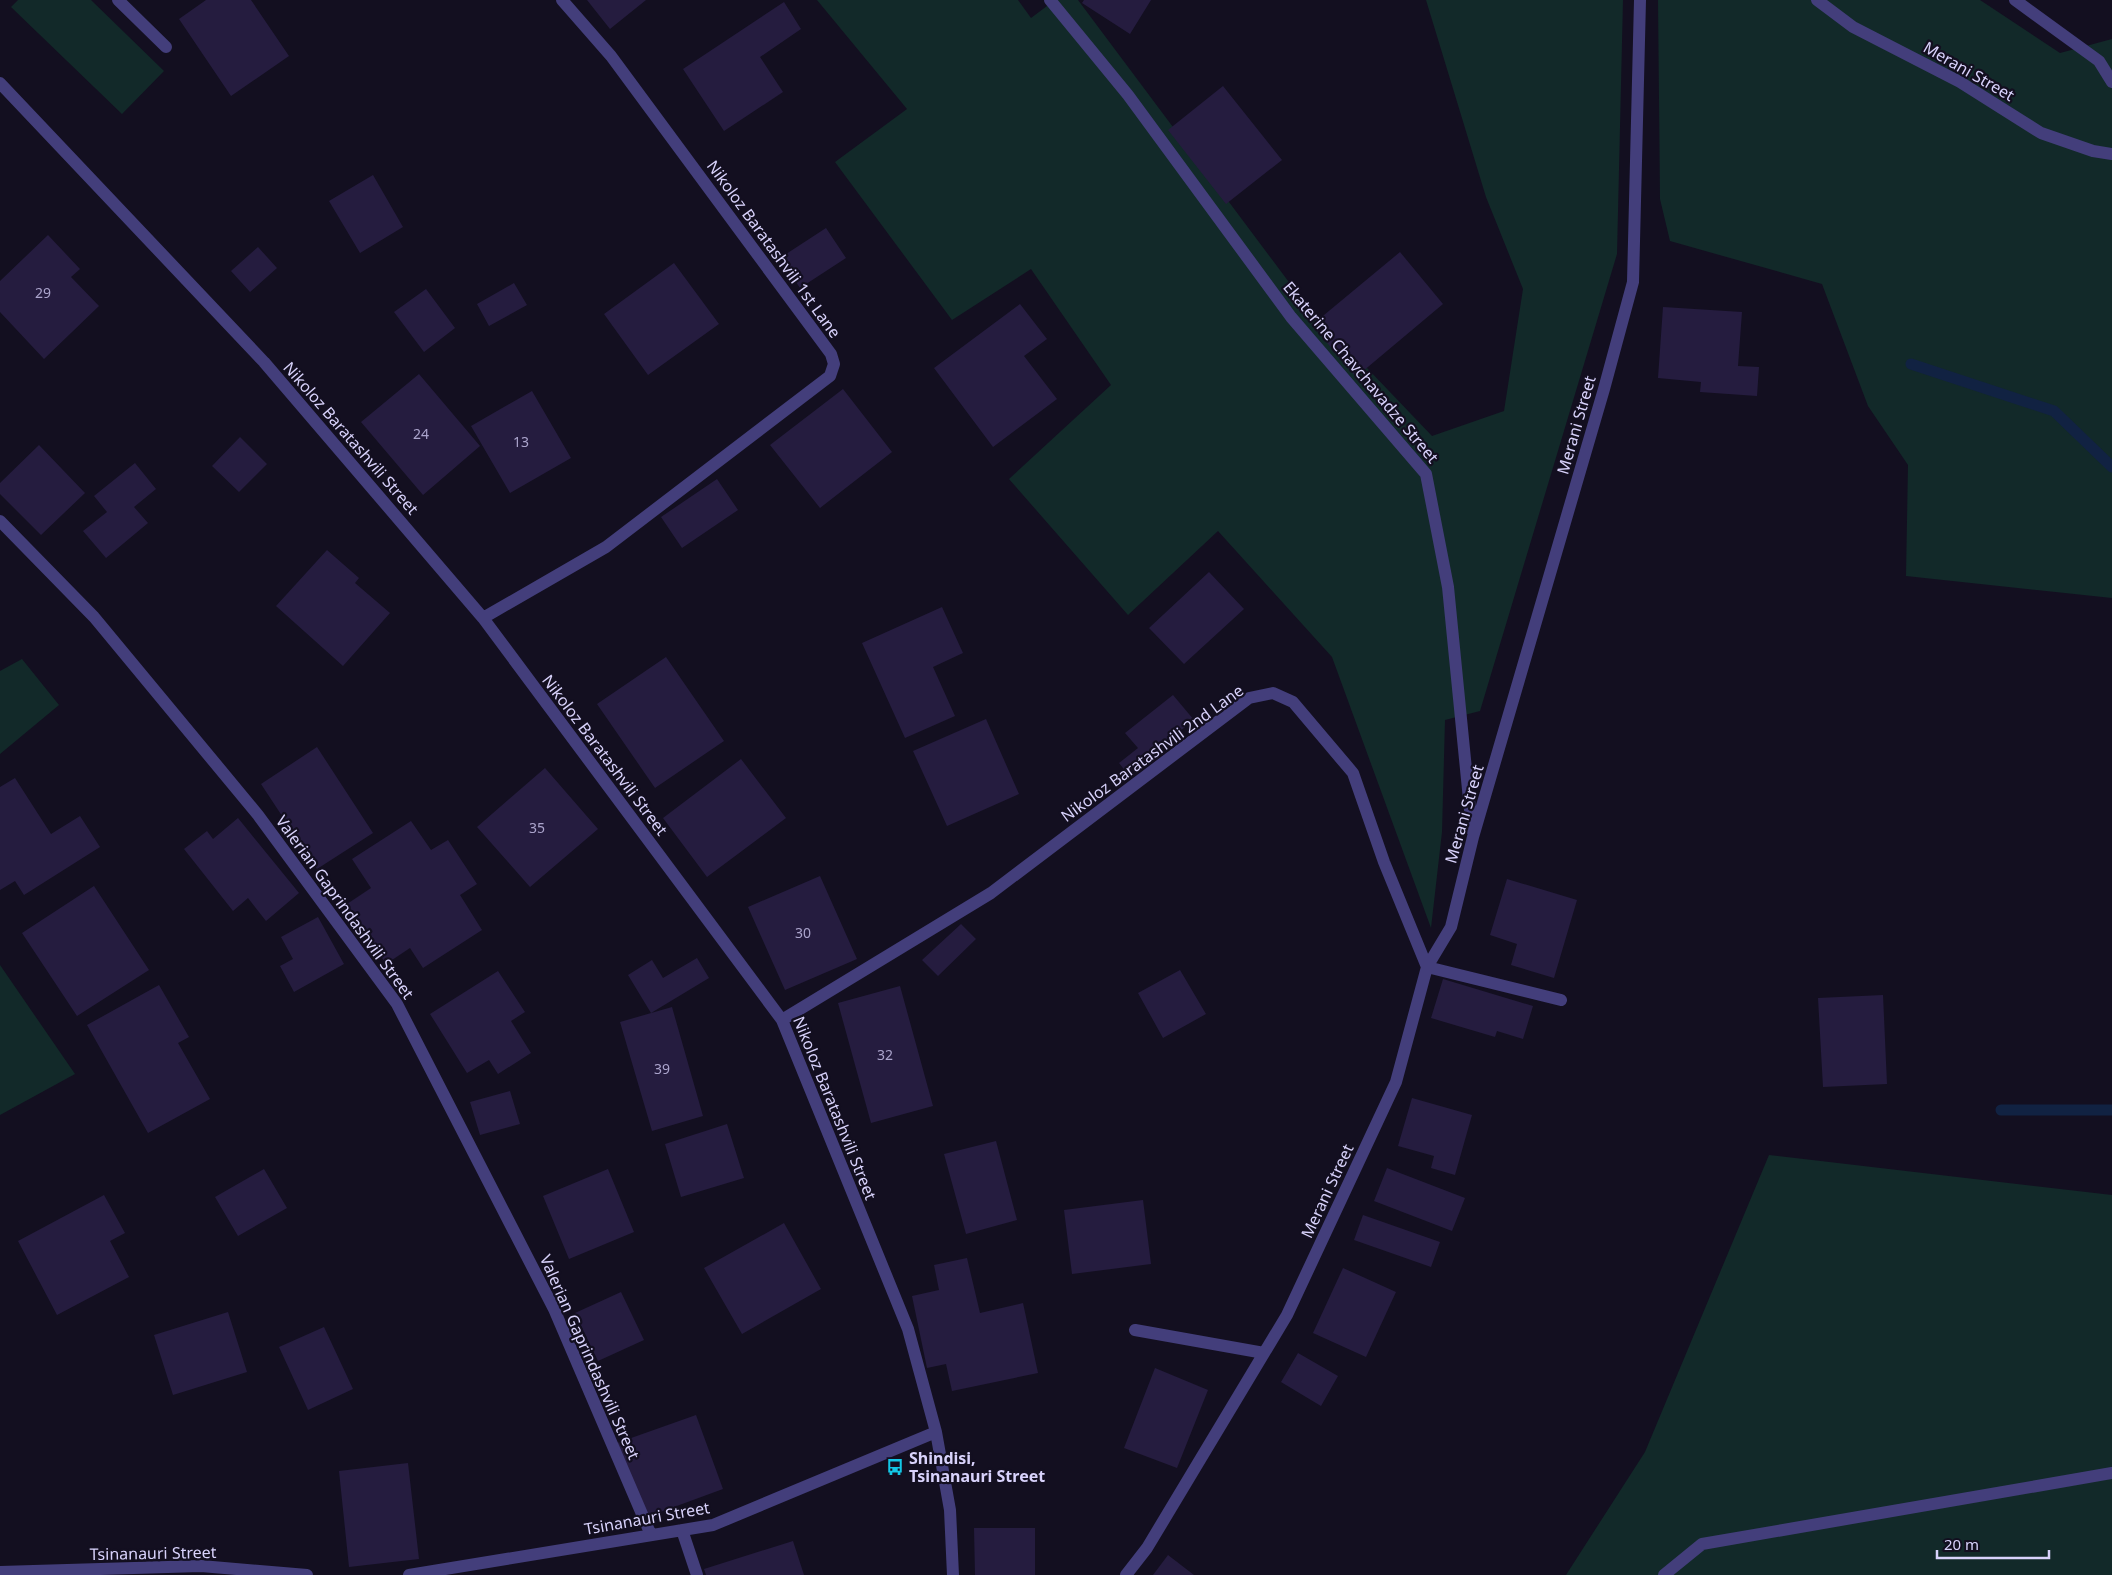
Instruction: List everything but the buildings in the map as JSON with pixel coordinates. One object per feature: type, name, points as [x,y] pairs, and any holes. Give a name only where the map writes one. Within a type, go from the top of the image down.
[{"type":"street","points":[[118,0],[166,47]]},
{"type":"street","name":"Nikoloz Baratashvili 1st Lane","points":[[484,618],[606,547],[830,376],[834,364],[831,354],[623,72],[562,0]]},
{"type":"street","name":"Ekaterine Chavchavadze Street","points":[[1050,0],[1128,95],[1291,317],[1426,474],[1448,588],[1473,837]]},
{"type":"street","name":"Merani Street","points":[[1126,1575],[1147,1548],[1287,1315],[1396,1082],[1427,967],[1451,927],[1473,837],[1633,282],[1640,0]]},
{"type":"street","name":"Merani Street","points":[[1817,0],[1854,28],[1960,82],[2041,133],[2092,151],[2112,154]]},
{"type":"street","points":[[2015,0],[2099,61],[2112,82]]},
{"type":"street","name":"Nikoloz Baratashvili Street","points":[[0,83],[264,362],[484,618],[782,1020],[908,1329],[936,1432],[950,1510],[953,1575]]},
{"type":"street","name":"Valerian Gaprindashvili Street","points":[[0,521],[94,617],[258,815],[397,1004],[554,1309],[651,1535]]},
{"type":"street","name":"Nikoloz Baratashvili 2nd Lane","points":[[782,1020],[991,893],[1249,698],[1273,693],[1293,702],[1353,773],[1384,862],[1427,967]]},
{"type":"street","points":[[1427,967],[1561,1000]]},
{"type":"street","points":[[1135,1330],[1264,1353]]},
{"type":"street","name":"Tsinanauri Street","points":[[408,1575],[713,1525],[936,1432]]},
{"type":"street","points":[[1664,1575],[1702,1544],[2112,1473]]},
{"type":"street","points":[[682,1530],[697,1575]]},
{"type":"street","name":"Tsinanauri Street","points":[[0,1572],[201,1566],[307,1575]]},
{"type":"green space","points":[[18,0],[91,0],[164,71],[122,114],[11,7]]},
{"type":"green space","points":[[817,0],[1018,0],[1031,18],[1055,0],[1078,0],[1303,301],[1432,436],[1504,411],[1523,289],[1486,197],[1426,0],[1623,0],[1617,254],[1480,711],[1445,720],[1442,832],[1431,928],[1332,657],[1218,531],[1128,615],[1009,479],[1111,385],[1031,269],[952,320],[835,162],[907,109]]},
{"type":"green space","points":[[1658,0],[1980,0],[2060,53],[2112,39],[2112,598],[1906,576],[1908,465],[1868,406],[1822,284],[1670,241],[1660,199]]},
{"type":"green space","points":[[22,659],[59,705],[0,754],[0,671]]},
{"type":"green space","points":[[0,965],[75,1074],[0,1115]]},
{"type":"green space","points":[[1769,1155],[2112,1195],[2112,1575],[1566,1575],[1645,1452]]},
{"type":"waterway","points":[[1911,364],[2054,411],[2112,467]]},
{"type":"waterway","points":[[2001,1110],[2112,1110]]},
{"type":"place","name":"Shindisi, Tsinanauri Street","points":[[895,1467]]}]
